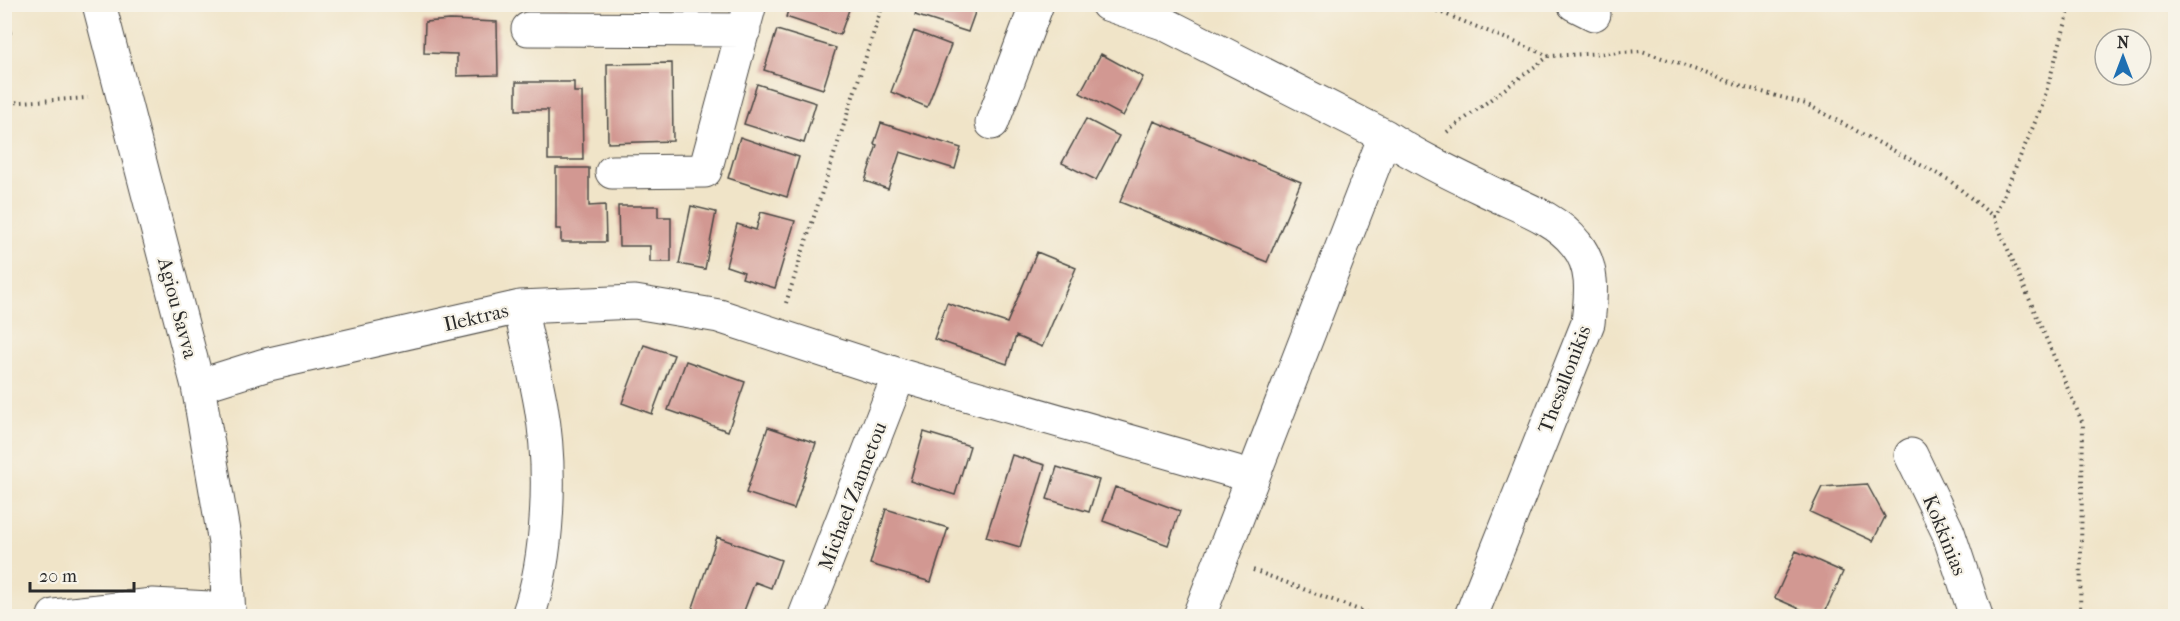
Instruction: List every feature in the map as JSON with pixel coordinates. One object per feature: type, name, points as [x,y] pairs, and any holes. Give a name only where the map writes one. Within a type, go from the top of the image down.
[{"type":"street","name":"Agiou Savva","points":[[99,4],[198,386],[225,543],[229,613]]},
{"type":"street","points":[[992,123],[1037,4]]},
{"type":"street","name":"Thesallonikis","points":[[1107,4],[1161,14],[1385,136],[1415,156],[1549,220],[1576,244],[1587,265],[1592,286],[1588,323],[1470,616]]},
{"type":"street","points":[[528,29],[747,17],[705,171],[612,172]]},
{"type":"street","points":[[1199,616],[1251,476],[1385,136]]},
{"type":"street","points":[[520,307],[634,302],[719,316],[899,375],[1251,476]]},
{"type":"street","name":"Ilektras","points":[[198,386],[265,364],[520,307],[541,406],[545,462],[541,555],[536,594],[528,616]]},
{"type":"street","name":"Michael Zannetou","points":[[806,616],[899,375]]},
{"type":"street","name":"Kokkinias","points":[[1911,455],[1948,532],[1976,616]]},
{"type":"street","points":[[54,616],[153,605],[229,613]]},
{"type":"path","points":[[776,334],[883,4]]},
{"type":"path","points":[[1420,4],[1549,56],[1642,51],[1748,88],[1806,104],[1949,180],[1994,217],[2083,424],[2080,616]]},
{"type":"path","points":[[1994,217],[2042,105],[2072,4]]},
{"type":"path","points":[[1415,156],[1549,56]]},
{"type":"path","points":[[4,103],[123,96]]},
{"type":"path","points":[[1221,557],[1375,616]]},
{"type":"building","points":[[4,4],[11,33],[4,34]]},
{"type":"building","points":[[540,4],[567,4],[567,7],[540,7]]},
{"type":"building","points":[[598,4],[626,4],[626,7],[598,7]]},
{"type":"building","points":[[790,4],[851,4],[840,35],[786,17]]},
{"type":"building","points":[[919,4],[978,4],[968,32],[915,15]]},
{"type":"building","points":[[450,20],[497,22],[498,75],[457,76],[457,54],[424,53],[425,22]]},
{"type":"building","points":[[777,30],[836,48],[823,89],[764,70]]},
{"type":"building","points":[[914,31],[951,45],[927,107],[891,92]]},
{"type":"building","points":[[1101,54],[1143,77],[1123,116],[1080,93]]},
{"type":"building","points":[[672,63],[673,141],[608,143],[607,64]]},
{"type":"building","points":[[516,82],[574,82],[574,92],[582,92],[583,160],[548,160],[548,110],[516,110]]},
{"type":"building","points":[[757,84],[816,103],[804,143],[744,124]]},
{"type":"building","points":[[1086,119],[1119,136],[1096,180],[1062,163]]},
{"type":"building","points":[[1154,121],[1301,182],[1267,262],[1120,202]]},
{"type":"building","points":[[881,123],[961,148],[955,169],[900,152],[888,189],[865,181],[877,145],[874,144]]},
{"type":"building","points":[[740,137],[799,157],[787,197],[728,178]]},
{"type":"building","points":[[556,168],[589,168],[589,206],[605,205],[606,242],[561,242],[561,229],[556,229]]},
{"type":"building","points":[[618,206],[658,206],[658,217],[671,217],[671,262],[650,262],[650,246],[619,246]]},
{"type":"building","points":[[691,206],[716,212],[705,269],[679,264]]},
{"type":"building","points":[[761,212],[795,221],[775,288],[742,278],[744,272],[726,266],[737,224],[756,230]]},
{"type":"building","points":[[1037,252],[1076,268],[1042,347],[1016,336],[1007,364],[934,339],[947,303],[1007,323]]},
{"type":"building","points":[[644,345],[674,355],[652,414],[622,403]]},
{"type":"building","points":[[686,361],[745,382],[728,431],[668,410]]},
{"type":"building","points":[[768,427],[816,443],[794,509],[746,493]]},
{"type":"building","points":[[924,432],[970,446],[955,495],[910,481]]},
{"type":"building","points":[[1012,455],[1045,465],[1020,547],[986,537]]},
{"type":"building","points":[[1057,467],[1099,480],[1089,512],[1047,499]]},
{"type":"building","points":[[1867,484],[1885,517],[1873,541],[1810,512],[1822,487]]},
{"type":"building","points":[[1115,487],[1180,511],[1168,545],[1103,521]]},
{"type":"building","points":[[886,509],[948,528],[931,582],[870,564]]},
{"type":"building","points":[[717,537],[781,560],[771,588],[755,582],[742,616],[690,616]]},
{"type":"building","points":[[1796,551],[1843,572],[1823,616],[1816,616],[1775,598]]}]
